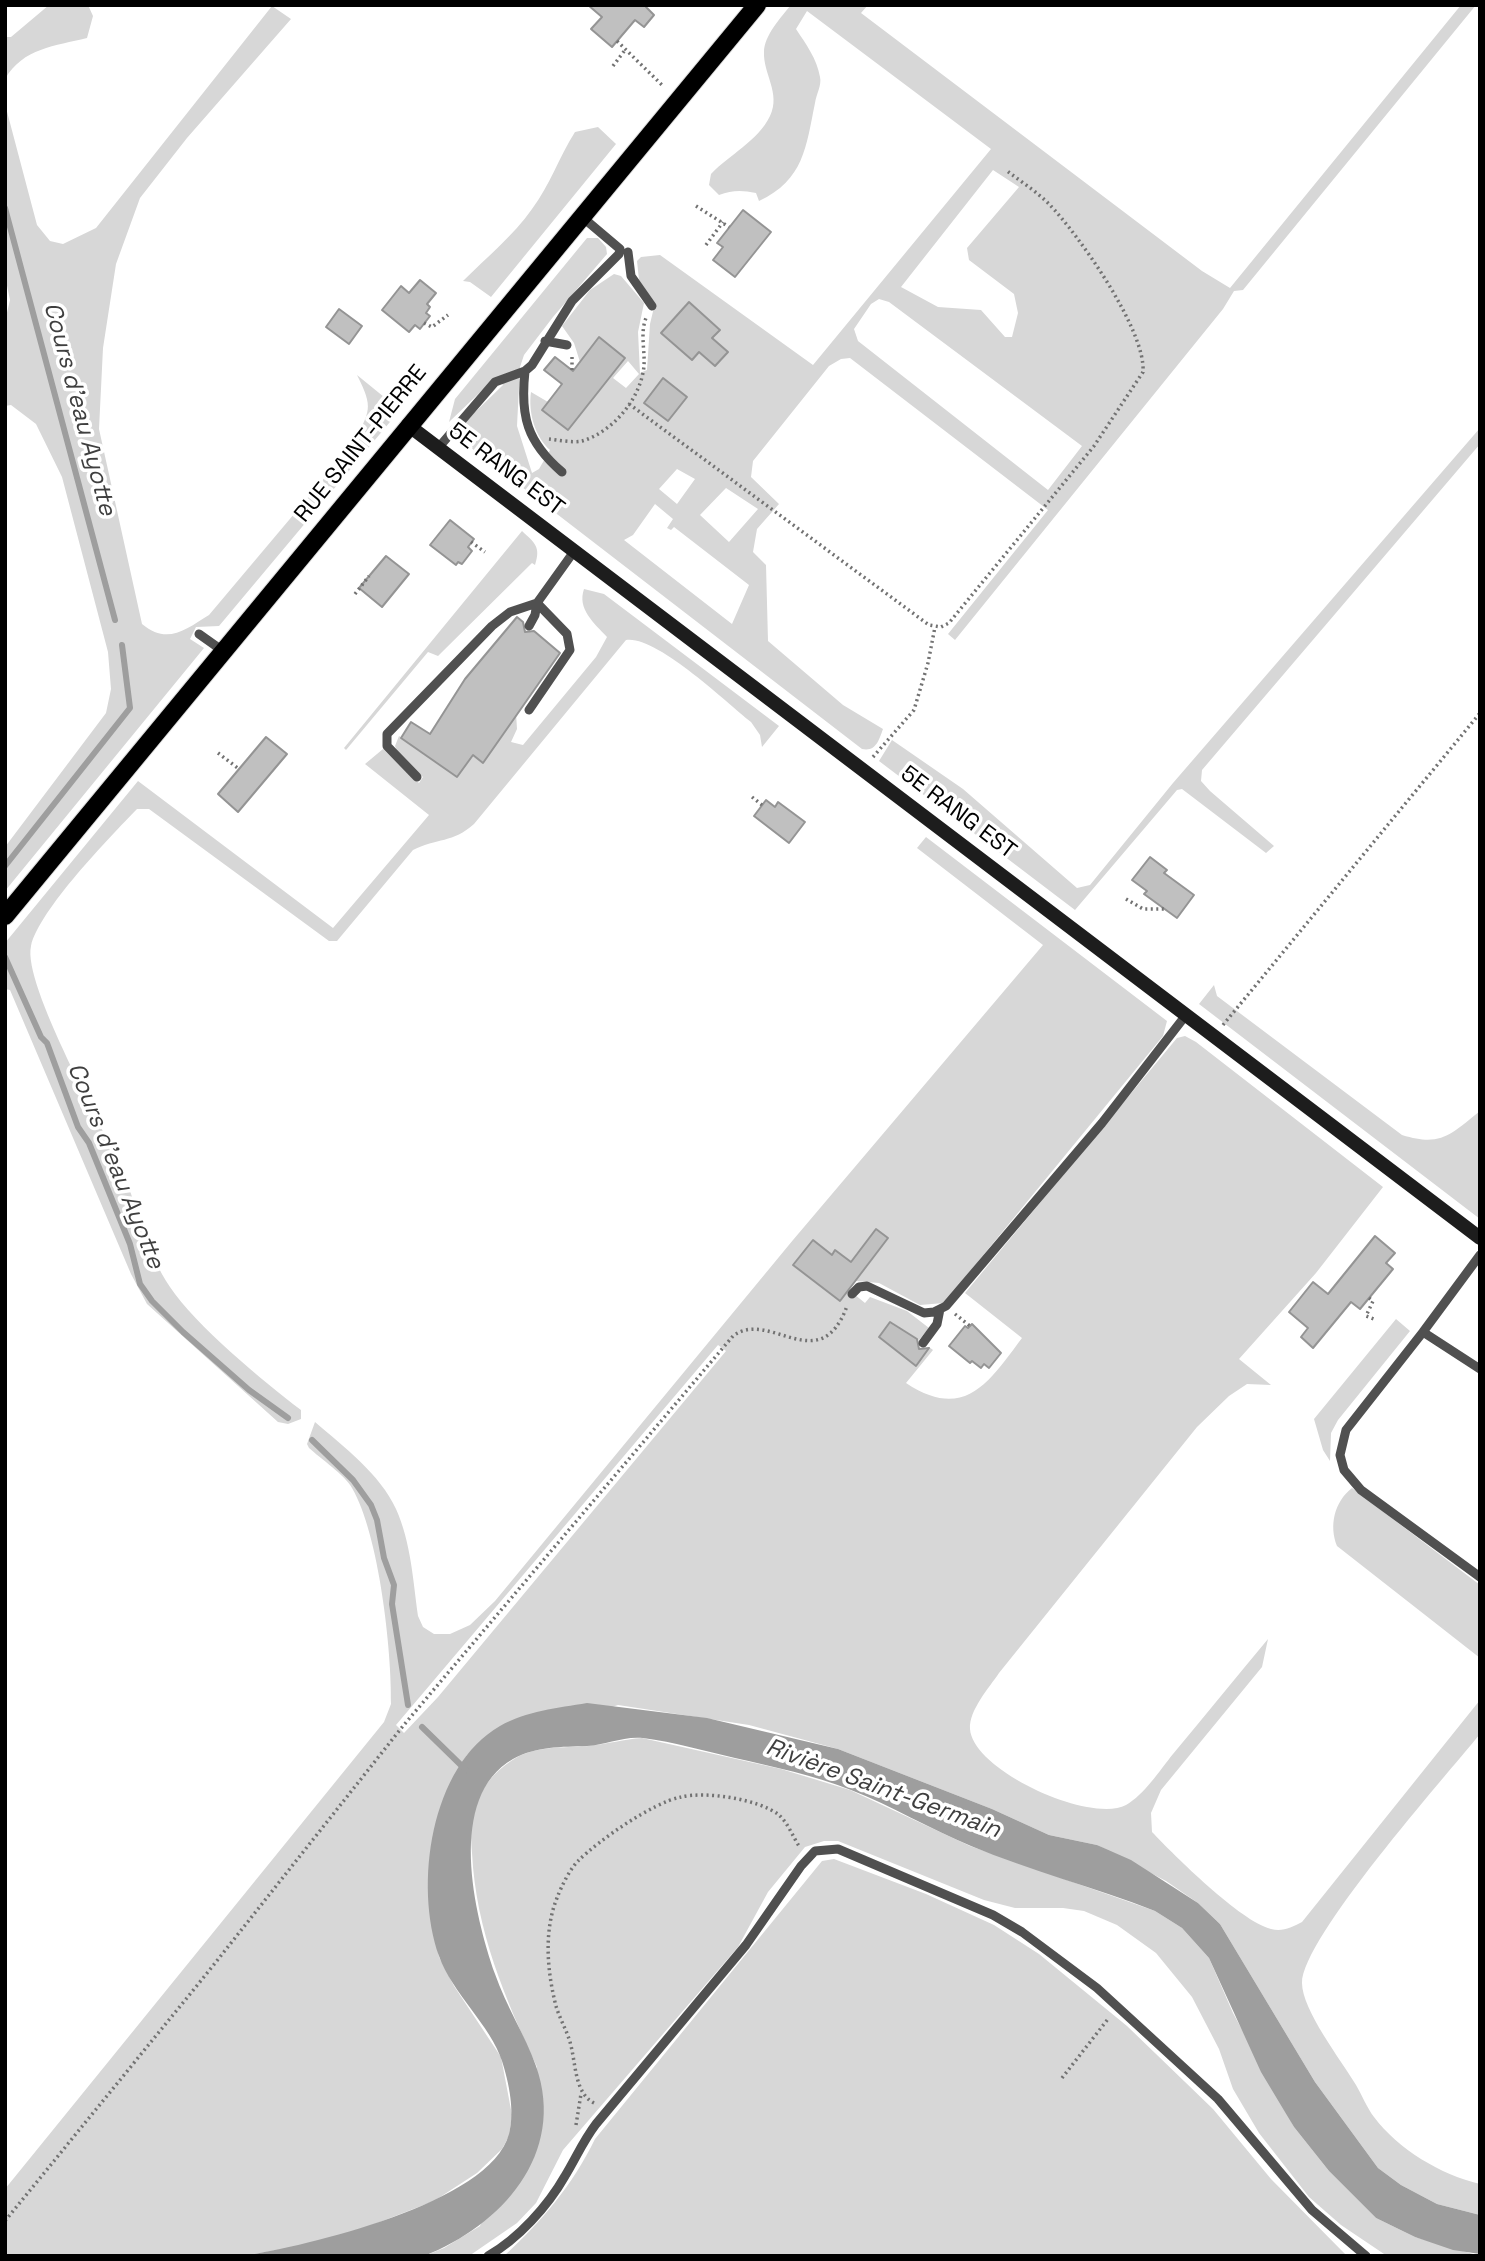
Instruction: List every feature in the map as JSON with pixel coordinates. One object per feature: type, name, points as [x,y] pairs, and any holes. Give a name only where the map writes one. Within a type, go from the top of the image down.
[{"type":"main road","name":"RUE SAINT-PIERRE","points":[[5,916],[757,5]]},
{"type":"street","name":"5E RANG EST","points":[[408,425],[1480,1238]]},
{"type":"lane","points":[[562,472],[534,442],[522,397],[525,371],[572,301],[611,263],[620,249],[581,216]]},
{"type":"lane","points":[[628,251],[631,276],[652,306]]},
{"type":"lane","points":[[545,341],[567,345]]},
{"type":"lane","points":[[439,447],[495,382],[525,371]]},
{"type":"lane","points":[[528,626],[535,615],[537,603],[575,550]]},
{"type":"lane","points":[[529,710],[570,650],[566,634],[537,603]]},
{"type":"lane","points":[[417,777],[387,746],[387,733],[492,626],[510,612],[537,603]]},
{"type":"lane","points":[[200,634],[223,651]]},
{"type":"lane","points":[[852,1294],[859,1287],[867,1286],[924,1313],[940,1309],[958,1295],[1102,1123],[1186,1014]]},
{"type":"lane","points":[[1480,1255],[1346,1430],[1342,1439],[1344,1471],[1361,1490],[1480,1577]]},
{"type":"lane","points":[[923,1343],[937,1324],[940,1309]]},
{"type":"lane","points":[[1423,1332],[1480,1369]]},
{"type":"lane","points":[[488,2256],[515,2236],[542,2208],[565,2178],[579,2146],[746,1945],[808,1858],[825,1848],[838,1849],[993,1915],[1022,1932],[1119,2007],[1218,2099],[1311,2210],[1366,2256]]},
{"type":"path","points":[[617,41],[664,87]]},
{"type":"path","points":[[612,66],[625,50]]},
{"type":"path","points":[[935,627],[949,623],[962,610],[1094,446],[1143,372],[1138,341],[1099,268],[1049,204],[1006,170]]},
{"type":"path","points":[[696,206],[729,227]]},
{"type":"path","points":[[706,245],[723,222]]},
{"type":"path","points":[[534,442],[547,439],[579,442],[600,433],[618,419],[642,378],[644,322],[652,306]]},
{"type":"path","points":[[424,323],[432,327],[448,315]]},
{"type":"path","points":[[629,404],[935,627]]},
{"type":"path","points":[[471,542],[485,552]]},
{"type":"path","points":[[355,594],[369,576]]},
{"type":"path","points":[[862,768],[914,710],[929,663],[935,627]]},
{"type":"path","points":[[1214,1036],[1480,713]]},
{"type":"path","points":[[218,753],[239,769]]},
{"type":"path","points":[[752,797],[762,804]]},
{"type":"path","points":[[1126,900],[1143,909],[1164,909]]},
{"type":"path","points":[[5,2221],[208,1972],[403,1726],[733,1336],[744,1328],[754,1328],[788,1339],[817,1341],[830,1334],[843,1319],[852,1294]]},
{"type":"path","points":[[1369,1298],[1373,1301],[1366,1316],[1374,1319]]},
{"type":"path","points":[[613,2106],[594,2104],[581,2092],[570,2041],[555,2004],[549,1964],[548,1945],[557,1898],[577,1862],[650,1810],[680,1797],[698,1795],[719,1796],[769,1809],[780,1816],[808,1858]]},
{"type":"path","points":[[1062,2078],[1119,2007]]},
{"type":"shaded area","points":[[49,5],[88,5],[93,16],[87,38],[52,46],[30,55],[12,69],[5,79],[5,37],[11,37]]},
{"type":"shaded area","points":[[791,5],[868,5],[861,13],[1202,271],[1230,288],[1461,5],[1476,5],[1243,290],[1234,291],[1223,309],[955,640],[948,634],[1048,510],[850,358],[841,359],[829,366],[753,461],[751,477],[779,504],[757,529],[753,552],[766,565],[768,641],[843,705],[883,729],[871,749],[862,749],[457,437],[466,421],[503,385],[496,377],[449,422],[455,399],[587,238],[598,238],[606,247],[607,254],[553,317],[524,355],[520,367],[517,426],[532,473],[539,469],[550,450],[540,438],[534,424],[531,392],[548,402],[542,410],[624,358],[599,338],[580,362],[574,343],[562,326],[590,290],[614,274],[621,276],[644,303],[638,332],[640,373],[647,370],[650,324],[655,303],[639,280],[637,261],[641,257],[660,255],[813,365],[991,149],[807,11],[796,29],[819,70],[820,87],[800,161],[785,183],[759,201],[756,193],[751,192],[733,191],[719,195],[709,185],[711,174],[751,140],[770,116],[774,99],[764,60],[765,46],[774,27]],"holes":[[[993,170],[1019,187],[967,248],[969,260],[1014,294],[1018,313],[1012,337],[1005,337],[981,310],[938,307],[901,287]],[[879,299],[889,302],[1082,446],[1048,490],[858,341],[854,329],[871,304]],[[688,302],[720,329],[712,338],[727,352],[715,366],[699,352],[692,360],[661,333]],[[628,361],[639,374],[626,388],[613,378]],[[663,378],[687,397],[668,421],[645,403]],[[677,469],[695,479],[677,504],[659,489]],[[726,488],[758,509],[729,542],[700,515]],[[655,504],[673,519],[667,528],[671,530],[674,527],[749,585],[732,624],[624,540],[633,535]]]},
{"type":"shaded area","points":[[272,6],[291,19],[187,138],[140,198],[116,264],[103,348],[99,429],[142,624],[160,634],[176,633],[209,615],[353,444],[368,410],[366,395],[357,375],[400,410],[219,626],[196,627],[190,639],[204,648],[5,891],[5,847],[106,713],[111,689],[108,652],[62,477],[36,424],[11,405],[5,406],[5,321],[10,300],[5,276],[5,104],[37,225],[50,241],[63,244],[96,228]]},
{"type":"shaded area","points":[[598,127],[616,144],[491,297],[470,282],[463,281],[525,219],[575,132]]},
{"type":"shaded area","points":[[1480,428],[1480,444],[1202,770],[1201,781],[1210,791],[1274,846],[1266,853],[1182,789],[1177,790],[1075,910],[879,761],[892,740],[963,789],[1077,888],[1090,885],[1173,783]]},
{"type":"shaded area","points":[[522,531],[536,546],[535,565],[532,563],[438,656],[428,652],[346,750],[344,748]]},
{"type":"shaded area","points":[[584,589],[604,594],[779,726],[762,747],[760,735],[751,722],[690,672],[655,648],[639,641],[626,640],[474,824],[452,837],[413,850],[337,941],[329,941],[149,809],[137,809],[61,894],[47,913],[31,946],[32,965],[39,992],[67,1059],[124,1175],[149,1246],[162,1274],[181,1302],[213,1335],[301,1410],[301,1419],[288,1424],[278,1422],[147,1304],[131,1274],[10,990],[5,989],[5,943],[138,781],[333,928],[429,815],[365,764],[383,749],[419,783],[423,777],[399,755],[395,746],[399,736],[457,777],[473,755],[483,763],[516,713],[517,729],[511,742],[523,745],[596,657],[607,637],[585,609],[582,596]]},
{"type":"shaded area","points":[[926,837],[1167,1021],[1163,1036],[944,1303],[920,1305],[879,1283],[856,1281],[869,1262],[857,1253],[851,1262],[835,1250],[813,1279],[840,1301],[849,1290],[865,1303],[870,1297],[907,1311],[929,1328],[919,1340],[891,1322],[879,1337],[916,1366],[929,1347],[933,1350],[906,1383],[944,1399],[960,1398],[974,1392],[998,1369],[1022,1338],[965,1293],[1177,1038],[1185,1036],[1196,1042],[1383,1187],[1316,1273],[1239,1359],[1271,1385],[1247,1384],[1229,1396],[1197,1427],[999,1673],[976,1707],[970,1729],[976,1745],[991,1761],[1011,1777],[1036,1790],[1087,1807],[1109,1809],[1126,1805],[1151,1782],[1268,1639],[1262,1667],[1161,1790],[1151,1813],[1152,1832],[1192,1871],[1243,1914],[1258,1924],[1280,1930],[1302,1922],[1480,1700],[1480,1734],[1349,1896],[1308,1961],[1302,1983],[1315,2021],[1374,2117],[1395,2140],[1421,2159],[1450,2174],[1480,2184],[1480,2215],[1437,2204],[1401,2185],[1378,2168],[1315,2082],[1220,1924],[1198,1903],[1166,1881],[1097,1845],[1049,1835],[992,1809],[838,1749],[749,1725],[618,1705],[467,1755],[442,1803],[428,1885],[439,1957],[454,1986],[501,2057],[512,2115],[509,2136],[502,2149],[477,2173],[434,2201],[354,2232],[295,2247],[243,2256],[5,2256],[5,2189],[384,1722],[391,1704],[386,1624],[370,1534],[349,1483],[307,1444],[315,1422],[371,1473],[396,1509],[408,1548],[418,1616],[423,1627],[434,1634],[450,1634],[470,1625],[495,1601],[793,1240],[1043,945],[917,848]],"holes":[[[812,1241],[824,1249],[804,1274],[793,1265]],[[718,1345],[726,1351],[438,1697],[404,1733],[396,1725]]]},
{"type":"shaded area","points":[[1214,985],[1217,996],[1402,1135],[1426,1140],[1436,1139],[1461,1127],[1480,1111],[1480,1219],[1199,1004]]},
{"type":"shaded area","points":[[1396,1319],[1410,1331],[1338,1420],[1331,1433],[1330,1461],[1323,1450],[1314,1419]]},
{"type":"shaded area","points":[[1352,1488],[1480,1585],[1480,1658],[1337,1546],[1333,1523],[1337,1507]]},
{"type":"shaded area","points":[[642,1738],[781,1769],[850,1790],[970,1846],[1155,1911],[1182,1928],[1209,1958],[1233,2013],[1294,2127],[1329,2171],[1376,2218],[1415,2237],[1480,2256],[1387,2256],[1341,2225],[1309,2197],[1259,2133],[1233,2089],[1219,2049],[1192,1997],[1156,1953],[1117,1925],[1084,1911],[1015,1908],[984,1900],[838,1841],[824,1841],[805,1847],[768,1892],[738,1947],[563,2150],[536,2203],[517,2223],[469,2256],[424,2256],[444,2248],[480,2226],[537,2067],[503,1990],[479,1910],[471,1837],[476,1803],[493,1776],[505,1765],[529,1752]]},
{"type":"shaded area","points":[[834,1859],[926,1894],[994,1925],[1039,1954],[1127,2026],[1213,2109],[1271,2179],[1347,2256],[504,2256],[555,2202],[595,2139],[822,1861]]},
{"type":"water","name":"Rivière Saint-Germain","points":[[587,1703],[707,1718],[838,1749],[992,1809],[1049,1835],[1097,1845],[1131,1860],[1198,1903],[1220,1924],[1315,2082],[1378,2168],[1401,2185],[1437,2204],[1480,2215],[1480,2254],[1453,2250],[1415,2237],[1376,2218],[1329,2171],[1294,2127],[1261,2072],[1209,1958],[1182,1928],[1155,1911],[971,1846],[837,1785],[689,1747],[636,1738],[594,1745],[549,1748],[522,1755],[492,1777],[479,1800],[472,1828],[471,1858],[480,1920],[499,1986],[536,2066],[543,2098],[542,2129],[534,2157],[520,2183],[501,2206],[478,2226],[452,2243],[424,2256],[243,2256],[308,2243],[392,2217],[433,2201],[468,2181],[495,2159],[509,2134],[509,2088],[497,2048],[453,1983],[439,1956],[428,1896],[434,1830],[443,1798],[457,1769],[476,1744],[500,1726],[520,1717]]},
{"type":"building","points":[[588,5],[648,5],[646,7],[654,15],[644,27],[635,20],[612,47],[591,29],[602,17]]},
{"type":"building","points":[[743,210],[771,232],[735,277],[713,260],[723,247],[717,243]]},
{"type":"building","points":[[420,280],[436,293],[427,304],[430,307],[426,313],[430,316],[420,329],[415,325],[409,332],[382,310],[401,286],[409,293]]},
{"type":"building","points":[[689,302],[720,330],[712,338],[728,352],[715,366],[699,352],[692,360],[661,333]]},
{"type":"building","points":[[339,309],[362,326],[349,344],[326,327]]},
{"type":"building","points":[[599,337],[625,358],[568,430],[542,410],[562,384],[544,370],[555,357],[573,371]]},
{"type":"building","points":[[663,378],[687,397],[668,421],[644,403]]},
{"type":"building","points":[[450,520],[474,539],[468,547],[472,551],[462,564],[458,562],[456,565],[430,545]]},
{"type":"building","points":[[386,556],[409,574],[382,607],[359,588]]},
{"type":"building","points":[[517,617],[523,622],[525,632],[534,631],[560,653],[483,763],[473,755],[457,777],[401,738],[411,722],[430,734],[465,679]]},
{"type":"building","points":[[266,737],[287,754],[238,812],[218,794]]},
{"type":"building","points":[[766,800],[775,807],[778,802],[805,822],[789,843],[754,816]]},
{"type":"building","points":[[1150,857],[1167,870],[1164,873],[1194,895],[1177,918],[1144,894],[1147,891],[1132,880]]},
{"type":"building","points":[[876,1229],[888,1238],[840,1301],[793,1265],[813,1240],[832,1255],[835,1250],[851,1262]]},
{"type":"building","points":[[1375,1236],[1395,1253],[1386,1263],[1393,1269],[1360,1309],[1351,1302],[1313,1348],[1301,1337],[1308,1328],[1289,1312],[1313,1282],[1328,1294]]},
{"type":"building","points":[[890,1322],[917,1339],[919,1349],[929,1348],[916,1366],[879,1337]]},
{"type":"building","points":[[972,1324],[1001,1353],[989,1368],[984,1364],[981,1368],[972,1361],[970,1363],[949,1346],[965,1326],[968,1328]]},
{"type":"waterway","name":"Cours d'eau Ayotte","points":[[5,208],[115,620]]},
{"type":"waterway","name":"Cours d'eau Ayotte","points":[[5,866],[130,708],[122,645]]},
{"type":"waterway","name":"Cours d'eau Ayotte","points":[[5,957],[41,1037],[47,1043],[78,1127],[89,1143],[130,1244],[140,1284],[152,1301],[183,1332],[249,1390],[288,1418]]},
{"type":"waterway","name":"Cours d'eau Ayotte","points":[[312,1440],[353,1480],[371,1505],[377,1520],[384,1558],[394,1585],[392,1604],[408,1705]]},
{"type":"waterway","name":"Cours d'eau Ayotte","points":[[422,1727],[466,1770]]}]
